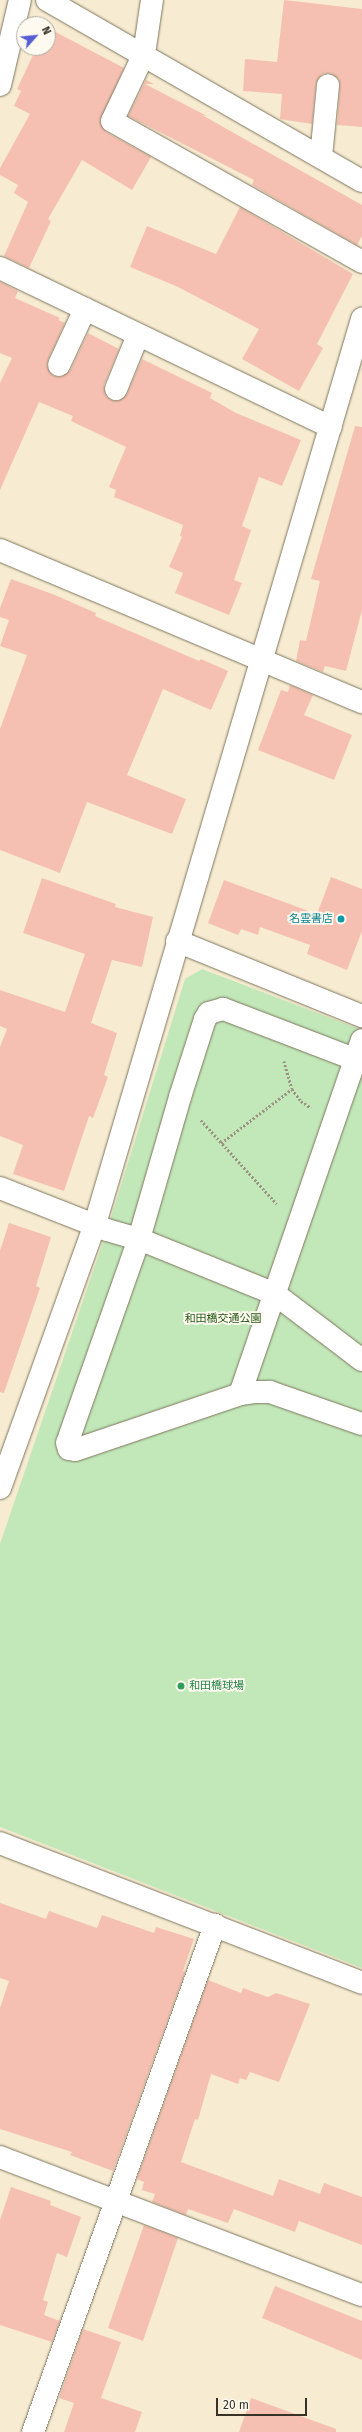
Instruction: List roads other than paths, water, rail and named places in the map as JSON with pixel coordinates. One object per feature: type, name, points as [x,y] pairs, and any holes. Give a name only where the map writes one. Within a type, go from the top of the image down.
[{"type":"street","points":[[0,85],[20,0]]},
{"type":"street","points":[[47,0],[144,54],[362,181]]},
{"type":"street","points":[[152,0],[144,54],[112,121],[362,262]]},
{"type":"street","points":[[321,157],[328,85]]},
{"type":"street","points":[[0,268],[331,427]]},
{"type":"street","points":[[59,365],[85,309]]},
{"type":"street","points":[[0,1488],[95,1224],[259,661],[331,427],[362,319]]},
{"type":"street","points":[[116,389],[138,335]]},
{"type":"street","points":[[0,551],[259,661],[362,702]]},
{"type":"street","points":[[177,941],[362,1016]]},
{"type":"street","points":[[240,1394],[297,1226],[360,1053],[289,1035],[223,1009],[209,1013],[180,1097],[139,1239],[67,1444],[69,1449],[75,1450],[240,1394],[270,1392],[362,1424]]},
{"type":"street","points":[[0,1188],[139,1239],[275,1294],[326,1330],[362,1360]]},
{"type":"street","points":[[0,1843],[362,1983]]},
{"type":"street","points":[[33,2432],[215,1925]]},
{"type":"street","points":[[0,2157],[362,2295]]},
{"type":"place","name":"名雲書店","points":[[341,919]]},
{"type":"place","name":"和田橋球場","points":[[181,1686]]},
{"type":"park label","name":"和田橋交通公園","points":[[223,1319]]}]
